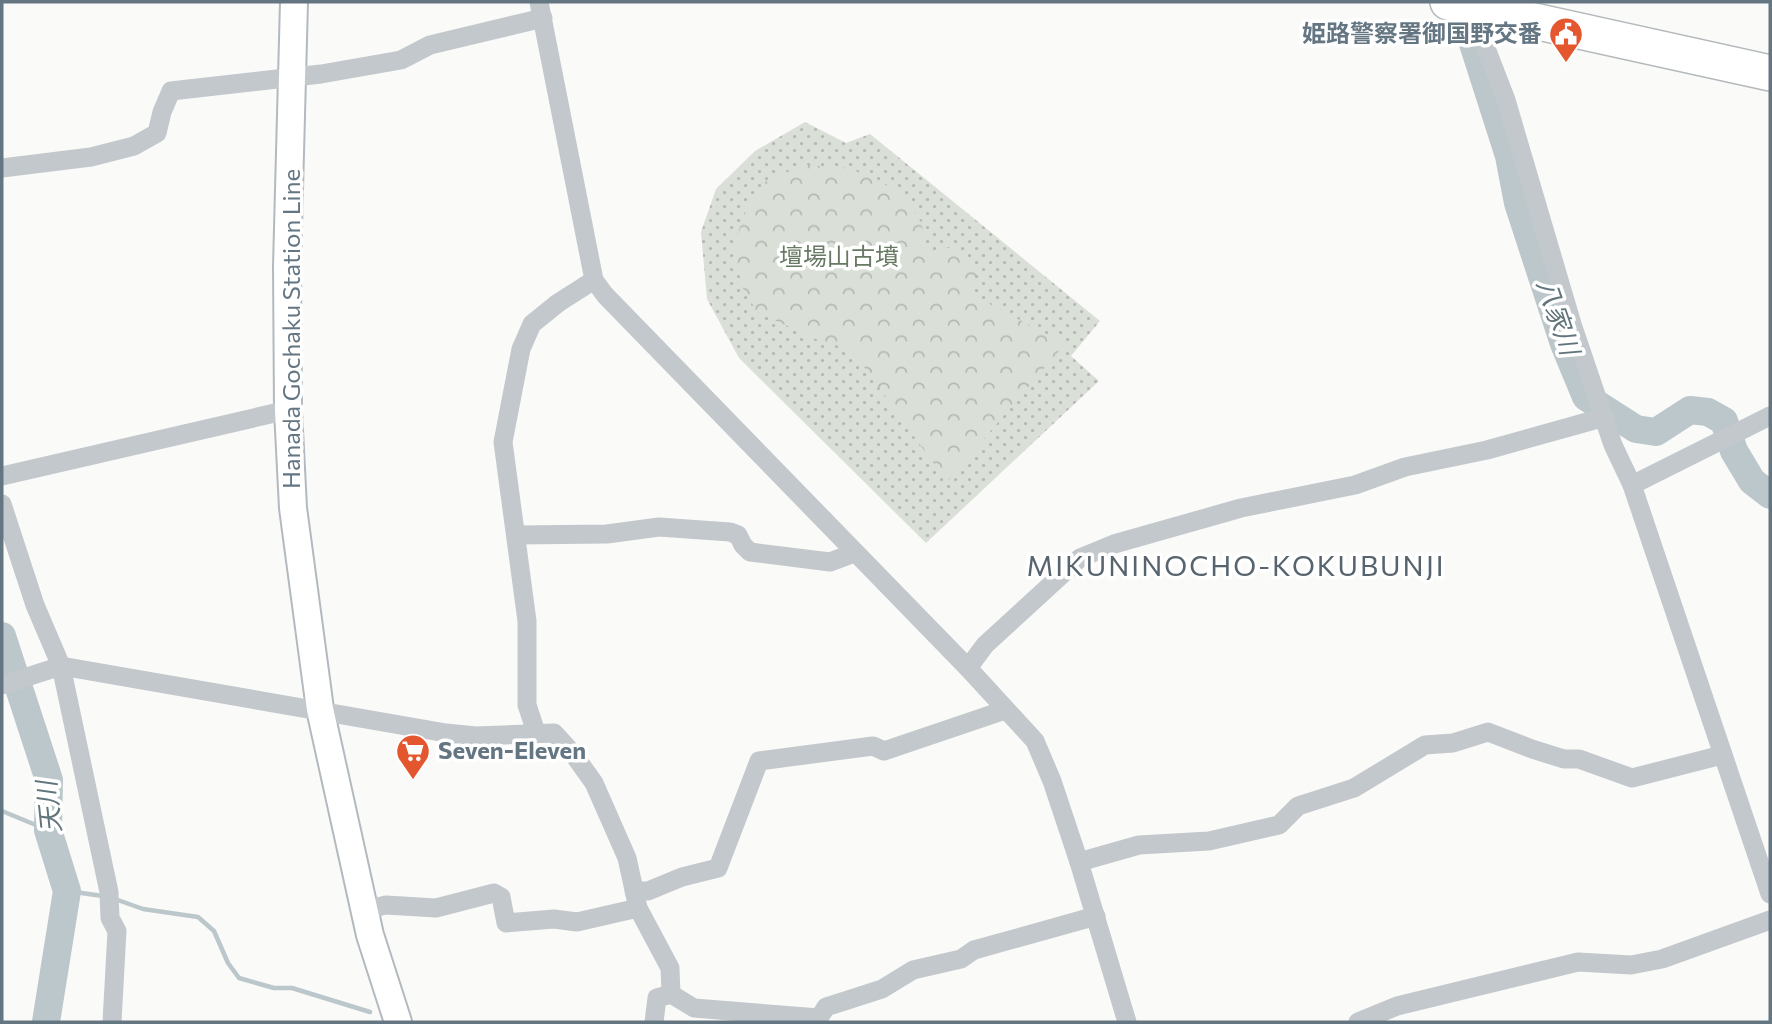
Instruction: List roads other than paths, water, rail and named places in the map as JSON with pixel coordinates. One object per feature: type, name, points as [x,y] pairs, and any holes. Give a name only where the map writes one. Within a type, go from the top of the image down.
[{"type":"highway","points":[[1467,4],[1770,73]]},
{"type":"main road","name":"Hanada Gochaku Station Line","points":[[294,2],[287,266],[288,410],[293,508],[320,709],[370,935],[398,1022]]},
{"type":"street","points":[[1467,4],[1506,100],[1572,324],[1613,445],[1632,485],[1770,894]]},
{"type":"street","points":[[2,168],[91,157],[134,146],[157,133],[171,91],[292,75],[321,74],[401,60],[429,45],[541,10],[594,280],[642,334],[968,668],[1035,741],[1052,781],[1079,862],[1127,1022]]},
{"type":"street","points":[[536,732],[527,705],[527,621],[503,442],[521,349],[533,324],[558,303],[594,280]]},
{"type":"street","points":[[2,476],[288,410]]},
{"type":"street","points":[[968,668],[985,645],[1080,558],[1102,548],[1241,508],[1355,485],[1405,467],[1486,450],[1605,416]]},
{"type":"street","points":[[1632,485],[1770,416]]},
{"type":"street","points":[[2,504],[35,605],[61,666],[109,892],[110,918],[117,931],[112,1022]]},
{"type":"street","points":[[516,534],[607,534],[659,527],[730,532],[738,535],[750,552],[830,562],[854,552]]},
{"type":"street","points":[[2,685],[61,666],[446,733],[476,736],[554,733],[594,783],[627,858],[636,900],[670,968],[671,994]]},
{"type":"street","points":[[364,910],[386,905],[436,908],[494,893],[500,897],[506,923],[554,919],[577,922],[636,900],[648,891],[682,877],[718,868],[759,761],[873,746],[884,751],[1005,710]]},
{"type":"street","points":[[1079,862],[1139,845],[1209,841],[1279,825],[1298,806],[1354,788],[1425,745],[1453,743],[1488,732],[1564,759],[1579,759],[1632,778],[1722,755]]},
{"type":"street","points":[[654,1022],[657,998],[671,994],[694,1008],[820,1020],[826,1007],[882,989],[913,970],[961,959],[974,950],[1096,916]]},
{"type":"street","points":[[1358,1022],[1397,1006],[1578,962],[1631,965],[1662,959],[1770,920]]},
{"type":"waterway","name":"八家川","points":[[1464,2],[1469,31],[1509,156],[1518,203],[1564,344],[1586,397],[1636,429],[1656,432],[1690,410],[1708,412],[1724,421],[1734,451],[1752,481],[1770,495]]},
{"type":"waterway","name":"天川","points":[[2,636],[49,780],[48,830],[67,891],[46,1022]]},
{"type":"waterway","points":[[2,811],[48,830]]},
{"type":"waterway","points":[[67,891],[103,896]]},
{"type":"waterway","points":[[115,899],[143,909],[198,917],[214,931],[228,963],[239,978],[274,988],[292,988],[370,1012]]},
{"type":"place","name":"姫路警察署御国野交番","points":[[1566,64]]},
{"type":"place","name":"Seven-Eleven","points":[[413,781]]},
{"type":"district","name":"MIKUNINOCHO-KOKUBUNJI","points":[[1236,566]]},
{"type":"park label","name":"壇場山古墳","points":[[839,257]]}]
